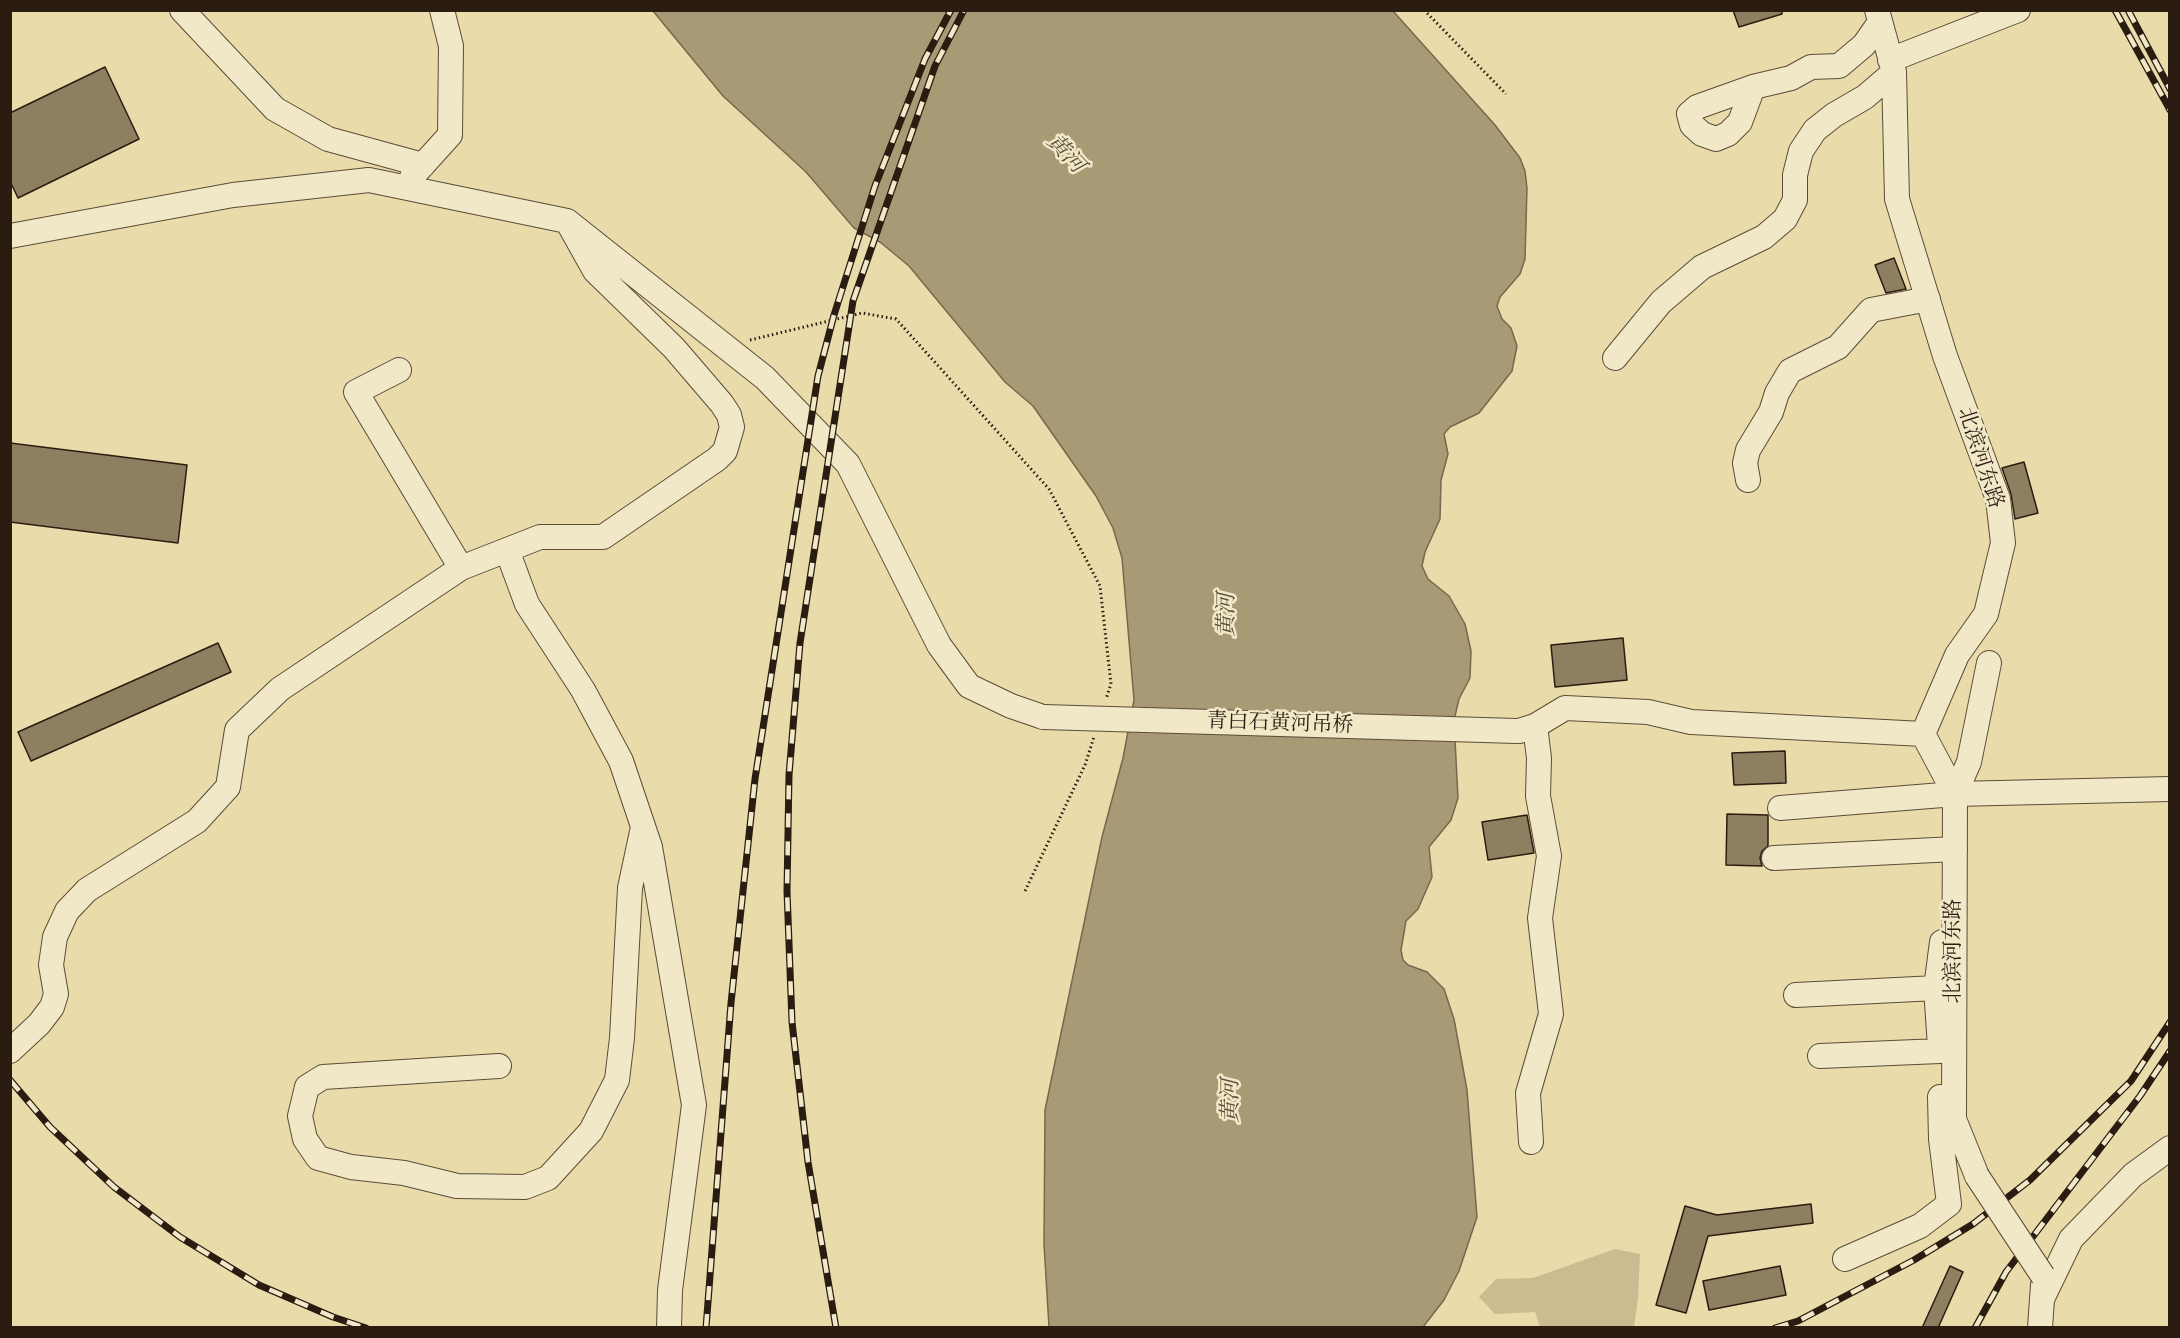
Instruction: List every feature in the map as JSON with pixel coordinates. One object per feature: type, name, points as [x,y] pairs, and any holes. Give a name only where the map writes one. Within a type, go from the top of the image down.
[{"type":"street","points":[[182,10],[275,109],[328,139],[423,165]]},
{"type":"street","points":[[403,188],[450,135],[451,46],[442,10]]},
{"type":"street","points":[[1616,358],[1660,302],[1702,267],[1764,237],[1785,219],[1795,200],[1795,175],[1801,151],[1815,130],[1834,115],[1865,97],[1892,66],[2018,10]]},
{"type":"street","points":[[1753,87],[1791,78],[1811,67],[1839,66],[1864,45],[1878,16]]},
{"type":"street","name":"北滨河东路","points":[[1878,16],[1892,66],[1897,199],[1928,299],[1998,499],[2003,543],[1986,614],[1957,655],[1923,734],[1954,794],[1954,1119],[1977,1176],[2043,1288]]},
{"type":"street","points":[[10,236],[233,195],[369,180],[567,221],[595,271],[674,348],[722,405],[729,415],[731,439],[725,451],[717,459],[603,537],[540,537],[461,568],[280,688],[237,730],[228,787],[197,821],[87,890],[67,910],[55,937],[51,965],[56,994],[51,1007],[39,1024],[10,1051]]},
{"type":"street","name":"青白石黄河吊桥","points":[[567,221],[765,378],[848,464],[939,645],[969,686],[1011,706],[1043,717],[1526,729]]},
{"type":"street","points":[[1748,480],[1744,463],[1748,450],[1772,412],[1777,393],[1790,370],[1838,347],[1871,310],[1928,299]]},
{"type":"street","points":[[399,370],[356,392],[461,568]]},
{"type":"street","points":[[507,550],[527,604],[583,690],[621,761],[650,847],[694,1105],[670,1290],[669,1328]]},
{"type":"street","points":[[1954,794],[1969,762],[1989,663]]},
{"type":"street","points":[[1531,1142],[1528,1093],[1551,1014],[1540,918],[1549,856],[1538,796],[1539,758],[1526,729],[1565,708],[1648,712],[1691,722],[1923,734]]},
{"type":"street","points":[[1780,808],[1954,794],[2169,789]]},
{"type":"street","points":[[499,1066],[323,1077],[307,1087],[300,1116],[305,1139],[318,1158],[351,1167],[404,1173],[457,1186],[525,1187],[548,1178],[591,1131],[617,1080],[622,1038],[630,888],[643,827]]},
{"type":"street","points":[[1774,858],[1955,849]]},
{"type":"street","points":[[1845,1259],[1920,1226],[1949,1204],[1941,1139],[1940,1051],[1935,988],[1944,928],[1954,917]]},
{"type":"street","points":[[1796,995],[1935,988]]},
{"type":"street","points":[[1820,1056],[1940,1051]]},
{"type":"street","points":[[2040,1328],[2043,1288],[2072,1239],[2133,1175],[2169,1148]]},
{"type":"path","points":[[1424,10],[1506,94]]},
{"type":"path","points":[[724,345],[862,314],[896,320],[1049,489],[1100,586],[1111,684],[1104,704]]},
{"type":"path","points":[[1025,891],[1085,765],[1095,735]]},
{"type":"shaded area","points":[[1615,1249],[1640,1254],[1634,1327],[1540,1327],[1535,1312],[1495,1314],[1479,1297],[1496,1279],[1533,1278]]},
{"type":"water","name":"黄河","points":[[653,11],[1393,11],[1495,125],[1520,158],[1525,171],[1527,188],[1525,259],[1520,274],[1500,297],[1497,306],[1502,319],[1511,328],[1517,346],[1512,371],[1479,413],[1450,427],[1444,434],[1448,454],[1441,480],[1440,519],[1425,552],[1422,566],[1428,579],[1449,596],[1465,624],[1471,651],[1470,678],[1459,699],[1454,720],[1458,798],[1451,820],[1429,847],[1432,877],[1418,909],[1406,921],[1401,950],[1403,960],[1408,965],[1427,972],[1444,989],[1454,1019],[1467,1090],[1477,1217],[1459,1271],[1444,1300],[1423,1327],[1049,1327],[1044,1244],[1045,1110],[1102,837],[1123,758],[1134,700],[1122,558],[1113,528],[1096,496],[1033,406],[1005,382],[909,266],[880,242],[854,228],[806,172],[723,96]]},
{"type":"building","points":[[1733,10],[1782,10],[1782,14],[1739,27]]},
{"type":"building","points":[[105,67],[139,139],[18,198],[10,181],[10,113]]},
{"type":"building","points":[[1894,258],[1906,289],[1886,293],[1875,265]]},
{"type":"building","points":[[10,443],[187,465],[178,543],[10,522]]},
{"type":"building","points":[[2024,462],[2038,513],[2015,519],[2011,494],[2002,468]]},
{"type":"building","points":[[1623,638],[1627,680],[1555,687],[1551,645]]},
{"type":"building","points":[[218,643],[231,672],[31,761],[18,732]]},
{"type":"building","points":[[1785,751],[1786,783],[1734,785],[1732,753]]},
{"type":"building","points":[[1727,814],[1768,815],[1768,846],[1762,851],[1760,858],[1762,866],[1726,865]]},
{"type":"building","points":[[1527,815],[1534,853],[1488,860],[1482,822]]},
{"type":"building","points":[[1811,1204],[1813,1223],[1708,1236],[1686,1313],[1656,1305],[1685,1206],[1717,1215]]},
{"type":"building","points":[[1780,1266],[1786,1295],[1709,1310],[1703,1281]]},
{"type":"building","points":[[1950,1266],[1963,1272],[1938,1328],[1922,1328]]},
{"type":"railway","points":[[706,1328],[731,1003],[755,779],[818,376],[834,315],[875,186],[925,59],[951,10]]},
{"type":"railway","points":[[836,1328],[808,1162],[792,1022],[787,891],[789,775],[800,643],[853,301],[935,66],[964,10]]},
{"type":"railway","points":[[2115,10],[2170,110]]},
{"type":"railway","points":[[2128,10],[2170,89]]},
{"type":"railway","points":[[1775,1328],[1798,1321],[1914,1260],[1973,1224],[2030,1180],[2131,1081],[2170,1022]]},
{"type":"railway","points":[[1975,1328],[2006,1272],[2140,1096],[2170,1051]]},
{"type":"railway","points":[[10,1080],[50,1127],[114,1187],[180,1237],[259,1285],[333,1317],[366,1328]]}]
